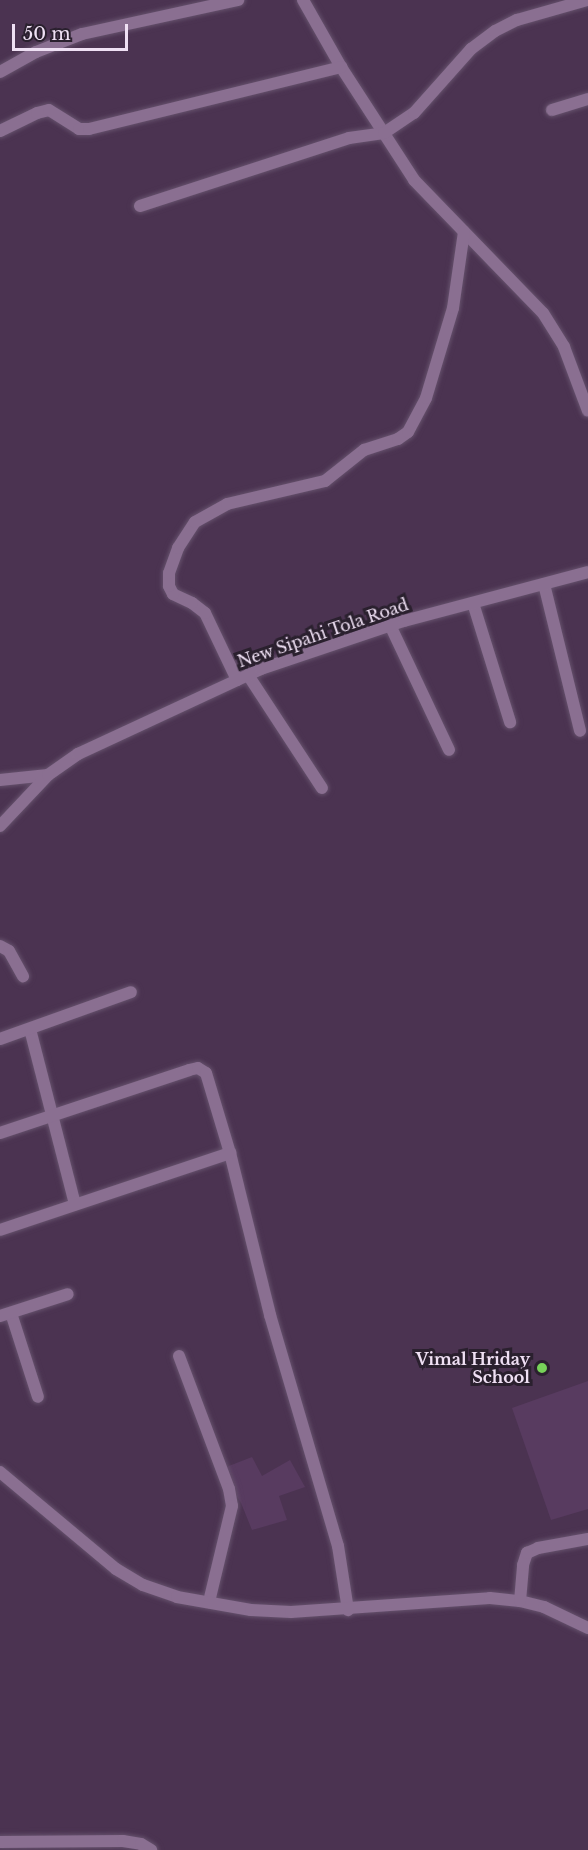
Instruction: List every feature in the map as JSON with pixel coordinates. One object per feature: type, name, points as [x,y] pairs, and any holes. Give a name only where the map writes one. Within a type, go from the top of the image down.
[{"type":"street","points":[[0,72],[36,52],[82,34],[238,0]]},
{"type":"street","points":[[303,0],[341,67],[414,180],[543,313],[564,347],[588,411]]},
{"type":"street","points":[[140,206],[349,138],[384,133],[414,113],[471,49],[495,31],[517,20],[587,0]]},
{"type":"street","points":[[0,131],[37,113],[49,110],[79,129],[89,129],[341,67]]},
{"type":"street","points":[[552,110],[588,99]]},
{"type":"street","points":[[322,788],[242,677],[205,613],[192,603],[173,594],[169,586],[169,573],[178,548],[195,522],[227,504],[325,481],[364,450],[398,439],[408,432],[426,398],[453,309],[464,232]]},
{"type":"street","name":"New Sipahi Tola Road","points":[[0,826],[48,775],[78,754],[242,677],[390,626],[588,572]]},
{"type":"street","points":[[544,584],[580,731]]},
{"type":"street","points":[[472,603],[510,722]]},
{"type":"street","points":[[390,626],[449,750]]},
{"type":"street","points":[[0,780],[48,775]]},
{"type":"street","points":[[0,946],[9,951],[23,976]]},
{"type":"street","points":[[0,1038],[131,992]]},
{"type":"street","points":[[30,1029],[75,1204]]},
{"type":"street","points":[[0,1133],[198,1068],[206,1073],[230,1153],[270,1316],[338,1546],[348,1610]]},
{"type":"street","points":[[0,1230],[230,1153]]},
{"type":"street","points":[[38,1397],[6,1315],[68,1294]]},
{"type":"street","points":[[179,1356],[229,1489],[232,1506],[209,1602]]},
{"type":"street","points":[[0,1472],[116,1569],[143,1585],[177,1597],[251,1610],[291,1612],[348,1610],[460,1598],[520,1601],[544,1608],[588,1628]]},
{"type":"street","points":[[520,1601],[523,1565],[527,1553],[538,1548],[588,1539]]},
{"type":"street","points":[[0,1842],[123,1841],[141,1844],[151,1850]]},
{"type":"shaded area","points":[[588,1381],[588,1509],[551,1520],[512,1408]]},
{"type":"shaded area","points":[[252,1457],[262,1476],[290,1460],[305,1487],[279,1496],[287,1520],[252,1530],[241,1503],[221,1469]]},
{"type":"place","name":"Vimal Hriday School","points":[[542,1368]]}]
